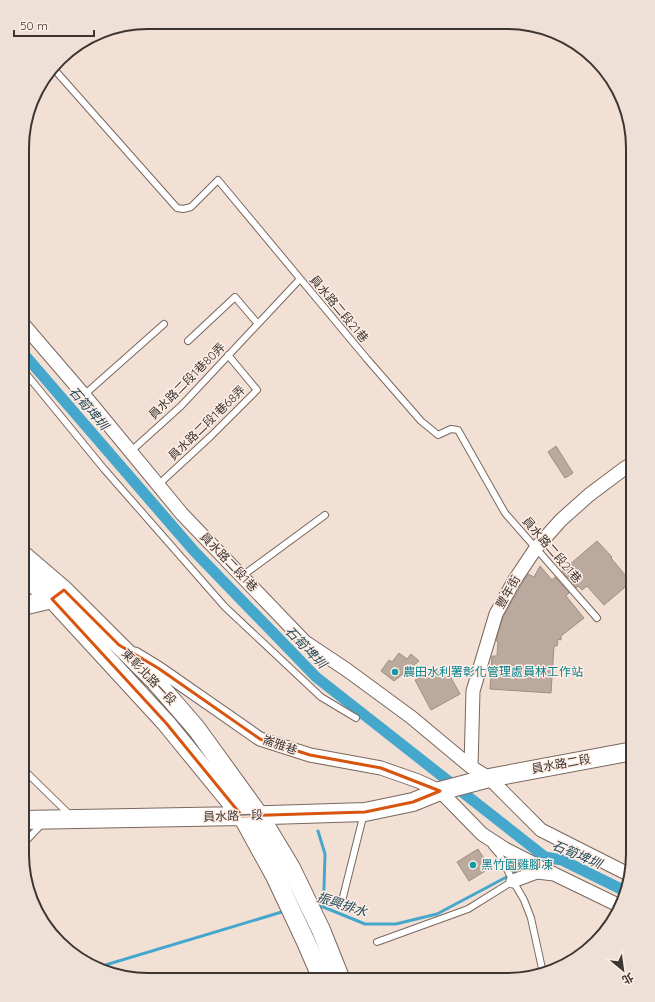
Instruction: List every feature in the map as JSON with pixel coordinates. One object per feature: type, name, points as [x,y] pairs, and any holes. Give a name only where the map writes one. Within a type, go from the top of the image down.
[{"type":"street","name":"員水路二段1巷","points":[[29,331],[182,514],[305,642],[347,670],[410,717],[471,767],[488,778],[541,830],[625,872]]},
{"type":"street","name":"豐年街","points":[[471,767],[473,691],[496,614],[514,581],[536,548],[561,520],[589,495],[626,467]]},
{"type":"street","name":"東彰北路一段","points":[[29,562],[166,723],[242,816],[287,900],[319,973]]},
{"type":"street","name":"東彰北路一段","points":[[29,579],[58,595],[119,645],[156,682],[196,728],[260,815],[291,868],[322,930],[338,973]]},
{"type":"street","points":[[29,604],[58,595]]},
{"type":"street","name":"崙雅巷","points":[[119,645],[158,668],[260,739],[310,755],[381,768],[418,781],[440,791]]},
{"type":"street","name":"員水路二段","points":[[440,791],[488,778],[626,752]]},
{"type":"street","points":[[440,791],[482,834],[502,851],[615,904]]},
{"type":"street","name":"員水路一段","points":[[29,820],[75,820],[364,812],[413,802],[440,791]]},
{"type":"street","points":[[512,881],[537,872],[554,874]]},
{"type":"lane","name":"員水路二段21巷","points":[[57,72],[177,208],[183,209],[191,207],[218,180],[367,359],[421,421],[438,435],[451,429],[458,430],[505,513],[596,618]]},
{"type":"lane","name":"員水路二段1巷80弄","points":[[130,452],[182,406],[300,279]]},
{"type":"lane","points":[[188,341],[235,297],[258,324]]},
{"type":"lane","points":[[84,395],[164,324]]},
{"type":"lane","name":"員水路二段1巷68弄","points":[[158,485],[211,436],[257,390],[228,355]]},
{"type":"lane","points":[[29,377],[104,469],[225,607],[321,698],[356,718]]},
{"type":"lane","points":[[242,576],[325,515]]},
{"type":"lane","points":[[29,775],[75,820]]},
{"type":"lane","points":[[342,901],[364,812]]},
{"type":"lane","points":[[29,838],[47,819]]},
{"type":"lane","points":[[502,851],[512,881],[524,900],[531,918],[542,968]]},
{"type":"lane","points":[[377,942],[468,909],[512,881]]},
{"type":"highlighted area","points":[[64,590],[119,645],[158,668],[260,739],[310,755],[381,768],[440,791],[413,802],[365,812],[242,816],[166,723],[52,599]]},
{"type":"building","points":[[556,446],[573,473],[565,478],[548,452]]},
{"type":"building","points":[[597,541],[612,557],[611,558],[626,576],[626,586],[604,605],[587,586],[582,590],[578,586],[576,588],[562,571]]},
{"type":"building","points":[[540,566],[552,580],[555,577],[569,593],[566,596],[584,618],[561,636],[561,640],[558,639],[557,646],[554,646],[551,693],[490,689],[492,656],[497,656],[498,641],[496,641],[503,617],[528,574],[534,577]]},
{"type":"building","name":"農田水利署彰化管理處員林工作站","points":[[399,653],[407,659],[411,654],[419,661],[394,681],[381,671],[389,660],[392,662]]},
{"type":"building","points":[[444,665],[460,694],[431,710],[415,680]]},
{"type":"building","name":"黑竹園雞腳凍","points":[[478,849],[490,868],[469,881],[457,862]]},
{"type":"waterway","name":"石筍埤圳","points":[[29,360],[194,551],[316,677],[545,857],[562,860],[621,889]]},
{"type":"waterway","points":[[318,831],[325,854],[323,907]]},
{"type":"waterway","name":"振興排水","points":[[537,861],[545,857]]},
{"type":"waterway","name":"振興排水","points":[[316,904],[365,924],[396,924],[437,914],[529,865]]},
{"type":"waterway","name":"振興排水","points":[[106,965],[285,911]]},
{"type":"place","name":"農田水利署彰化管理處員林工作站","points":[[395,672]]},
{"type":"place","name":"黑竹園雞腳凍","points":[[473,865]]}]
